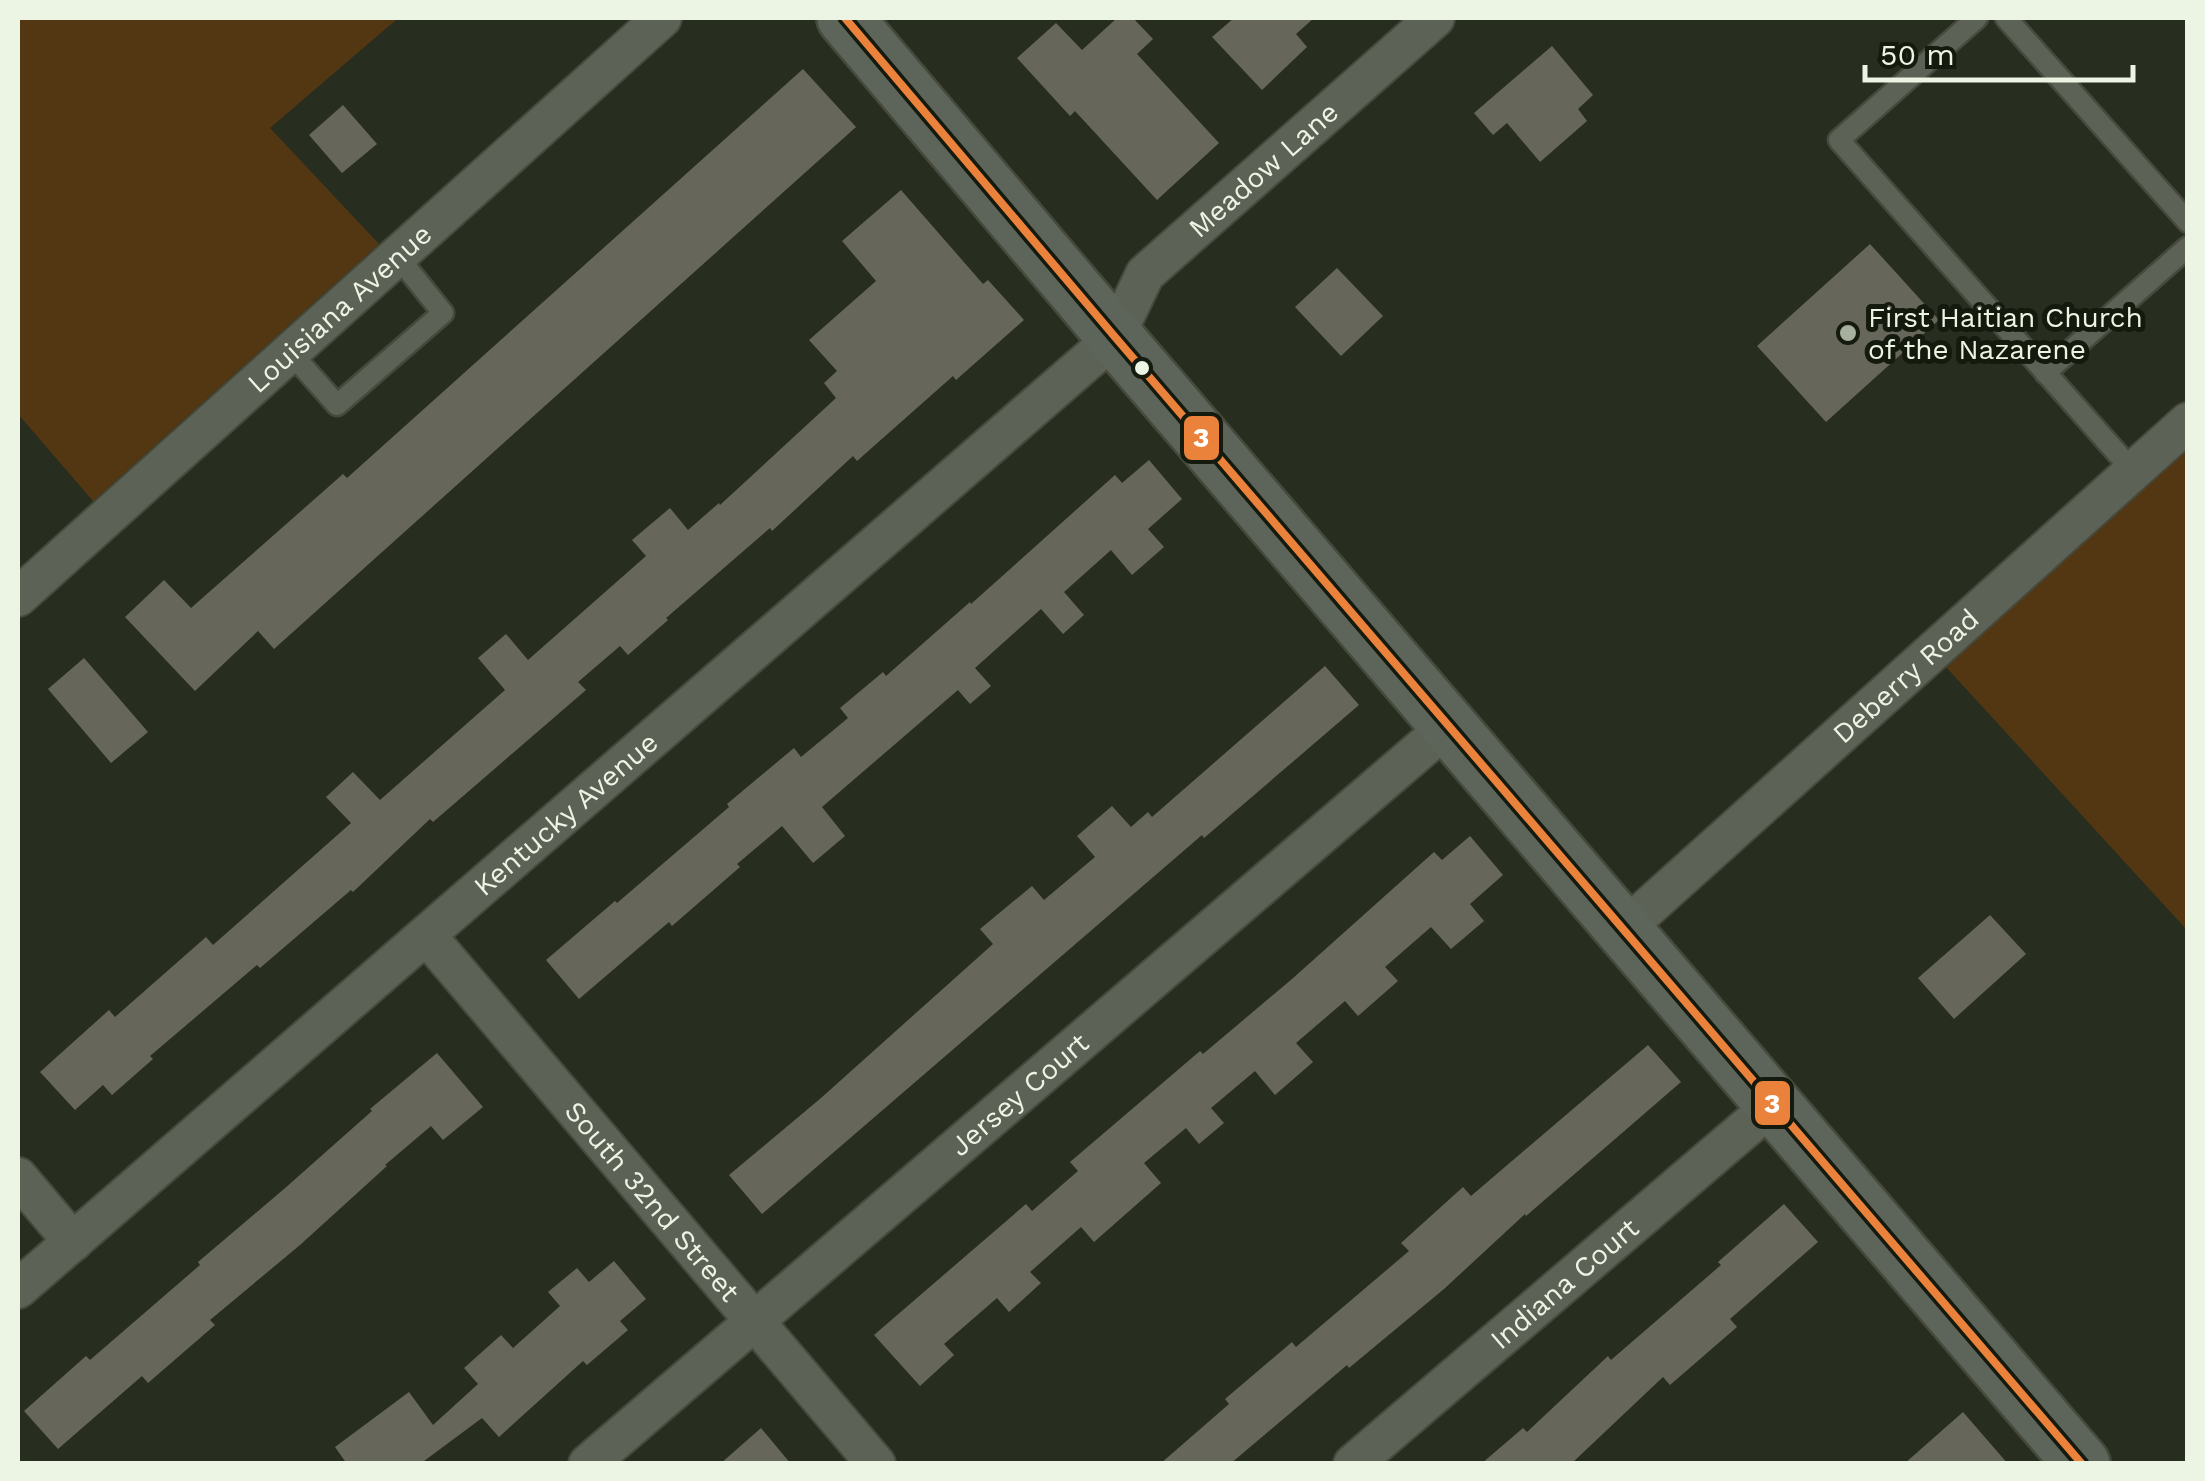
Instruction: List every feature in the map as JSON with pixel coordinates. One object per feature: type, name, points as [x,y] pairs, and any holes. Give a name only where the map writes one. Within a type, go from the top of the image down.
[{"type":"street","name":"Louisiana Avenue","points":[[18,597],[662,18]]},
{"type":"street","points":[[845,18],[2082,1464]]},
{"type":"street","name":"Meadow Lane","points":[[1115,338],[1145,274],[1435,18]]},
{"type":"street","name":"Kentucky Avenue","points":[[18,1289],[1115,338]]},
{"type":"street","name":"Deberry Road","points":[[1623,930],[2188,422]]},
{"type":"street","name":"Jersey Court","points":[[588,1464],[1448,726]]},
{"type":"street","name":"South 32nd Street","points":[[427,936],[876,1464]]},
{"type":"street","name":"Indiana Court","points":[[1354,1464],[1774,1104]]},
{"type":"street","points":[[18,1177],[73,1242]]},
{"type":"lane","points":[[1978,18],[1839,140],[2133,471]]},
{"type":"lane","points":[[2006,18],[2188,222]]},
{"type":"lane","points":[[2045,372],[2188,246]]},
{"type":"lane","points":[[290,352],[337,405],[443,313],[398,257]]},
{"type":"shaded area","points":[[18,18],[397,19],[270,128],[379,244],[93,501],[18,414]]},
{"type":"shaded area","points":[[2187,450],[2187,930],[1946,667]]},
{"type":"building","points":[[1117,18],[1133,18],[1153,39],[1137,54],[1219,143],[1157,200],[1075,111],[1070,116],[1017,58],[1056,23],[1082,50]]},
{"type":"building","points":[[1234,18],[1314,18],[1296,34],[1307,47],[1262,90],[1212,37]]},
{"type":"building","points":[[1552,46],[1593,95],[1578,109],[1587,121],[1540,162],[1507,123],[1493,135],[1474,113]]},
{"type":"building","points":[[803,69],[856,127],[274,649],[258,631],[195,691],[125,617],[164,580],[191,608],[343,474],[347,478]]},
{"type":"building","points":[[343,105],[377,144],[342,173],[309,135]]},
{"type":"building","points":[[901,190],[983,284],[988,280],[1024,320],[956,380],[953,376],[857,461],[853,456],[628,655],[620,646],[578,682],[586,690],[433,822],[430,819],[353,892],[260,968],[257,965],[150,1056],[153,1059],[112,1095],[103,1085],[75,1110],[40,1072],[109,1010],[115,1017],[206,937],[213,945],[351,823],[326,797],[353,772],[380,800],[505,690],[478,658],[506,634],[528,660],[646,556],[632,540],[670,508],[688,530],[836,398],[824,383],[837,371],[809,340],[876,281],[842,241]]},
{"type":"building","name":"First Haitian Church of the Nazarene","points":[[1870,244],[1939,320],[1826,422],[1757,346]]},
{"type":"building","points":[[1337,268],[1383,316],[1341,356],[1295,307]]},
{"type":"building","points":[[1149,460],[1182,499],[1148,529],[1164,547],[1132,575],[1111,550],[1064,592],[1084,615],[1063,634],[1041,609],[975,668],[991,686],[970,704],[958,690],[822,807],[845,836],[813,863],[782,826],[672,926],[669,922],[579,999],[546,960],[794,748],[801,757],[848,718],[840,708],[883,672],[886,676],[971,604],[1115,475],[1122,483]]},
{"type":"building","points":[[84,658],[148,732],[111,763],[48,689]]},
{"type":"building","points":[[1325,666],[1359,705],[762,1214],[729,1175],[993,944],[980,929],[1032,886],[1044,900],[1095,857],[1077,836],[1112,806],[1131,827],[1148,812],[1152,817]]},
{"type":"building","points":[[1470,836],[1503,875],[1470,904],[1484,921],[1451,949],[1431,927],[1385,967],[1398,981],[1358,1016],[1345,1001],[1296,1043],[1313,1062],[1275,1095],[1255,1071],[1211,1108],[1224,1123],[1199,1144],[1186,1128],[1144,1163],[1161,1183],[1094,1242],[1081,1227],[1030,1272],[1041,1283],[1009,1312],[997,1298],[944,1344],[954,1355],[920,1386],[874,1335],[1026,1204],[1032,1211],[1078,1171],[1070,1162],[1292,979],[1434,852],[1442,860]]},
{"type":"building","points":[[1990,915],[2026,954],[1954,1019],[1918,978]]},
{"type":"building","points":[[1648,1045],[1681,1082],[1525,1214],[1444,1289],[1230,1464],[1160,1464],[1229,1404],[1225,1399],[1292,1342],[1296,1347],[1409,1251],[1401,1243],[1463,1187],[1471,1196]]},
{"type":"building","points":[[437,1053],[483,1107],[443,1140],[431,1126],[300,1245],[210,1320],[215,1325],[148,1383],[142,1376],[58,1449],[24,1411],[200,1265],[198,1262]]},
{"type":"building","points":[[1784,1204],[1818,1242],[1730,1319],[1737,1327],[1670,1385],[1663,1377],[1571,1464],[1481,1464],[1523,1428],[1527,1432],[1608,1356],[1611,1360],[1721,1265],[1718,1262]]},
{"type":"building","points":[[614,1261],[646,1299],[620,1321],[628,1330],[587,1365],[583,1361],[499,1437],[482,1418],[420,1464],[347,1464],[335,1447],[409,1392],[433,1425],[478,1384],[464,1368],[501,1335],[513,1348],[560,1306],[548,1292],[577,1268],[589,1282]]},
{"type":"building","points":[[1963,1412],[2008,1464],[1904,1464]]},
{"type":"building","points":[[761,1428],[791,1464],[720,1464]]},
{"type":"transit line","name":"3","points":[[845,18],[2082,1464]]},
{"type":"place","name":"First Haitian Church of the Nazarene","points":[[1848,333]]}]
